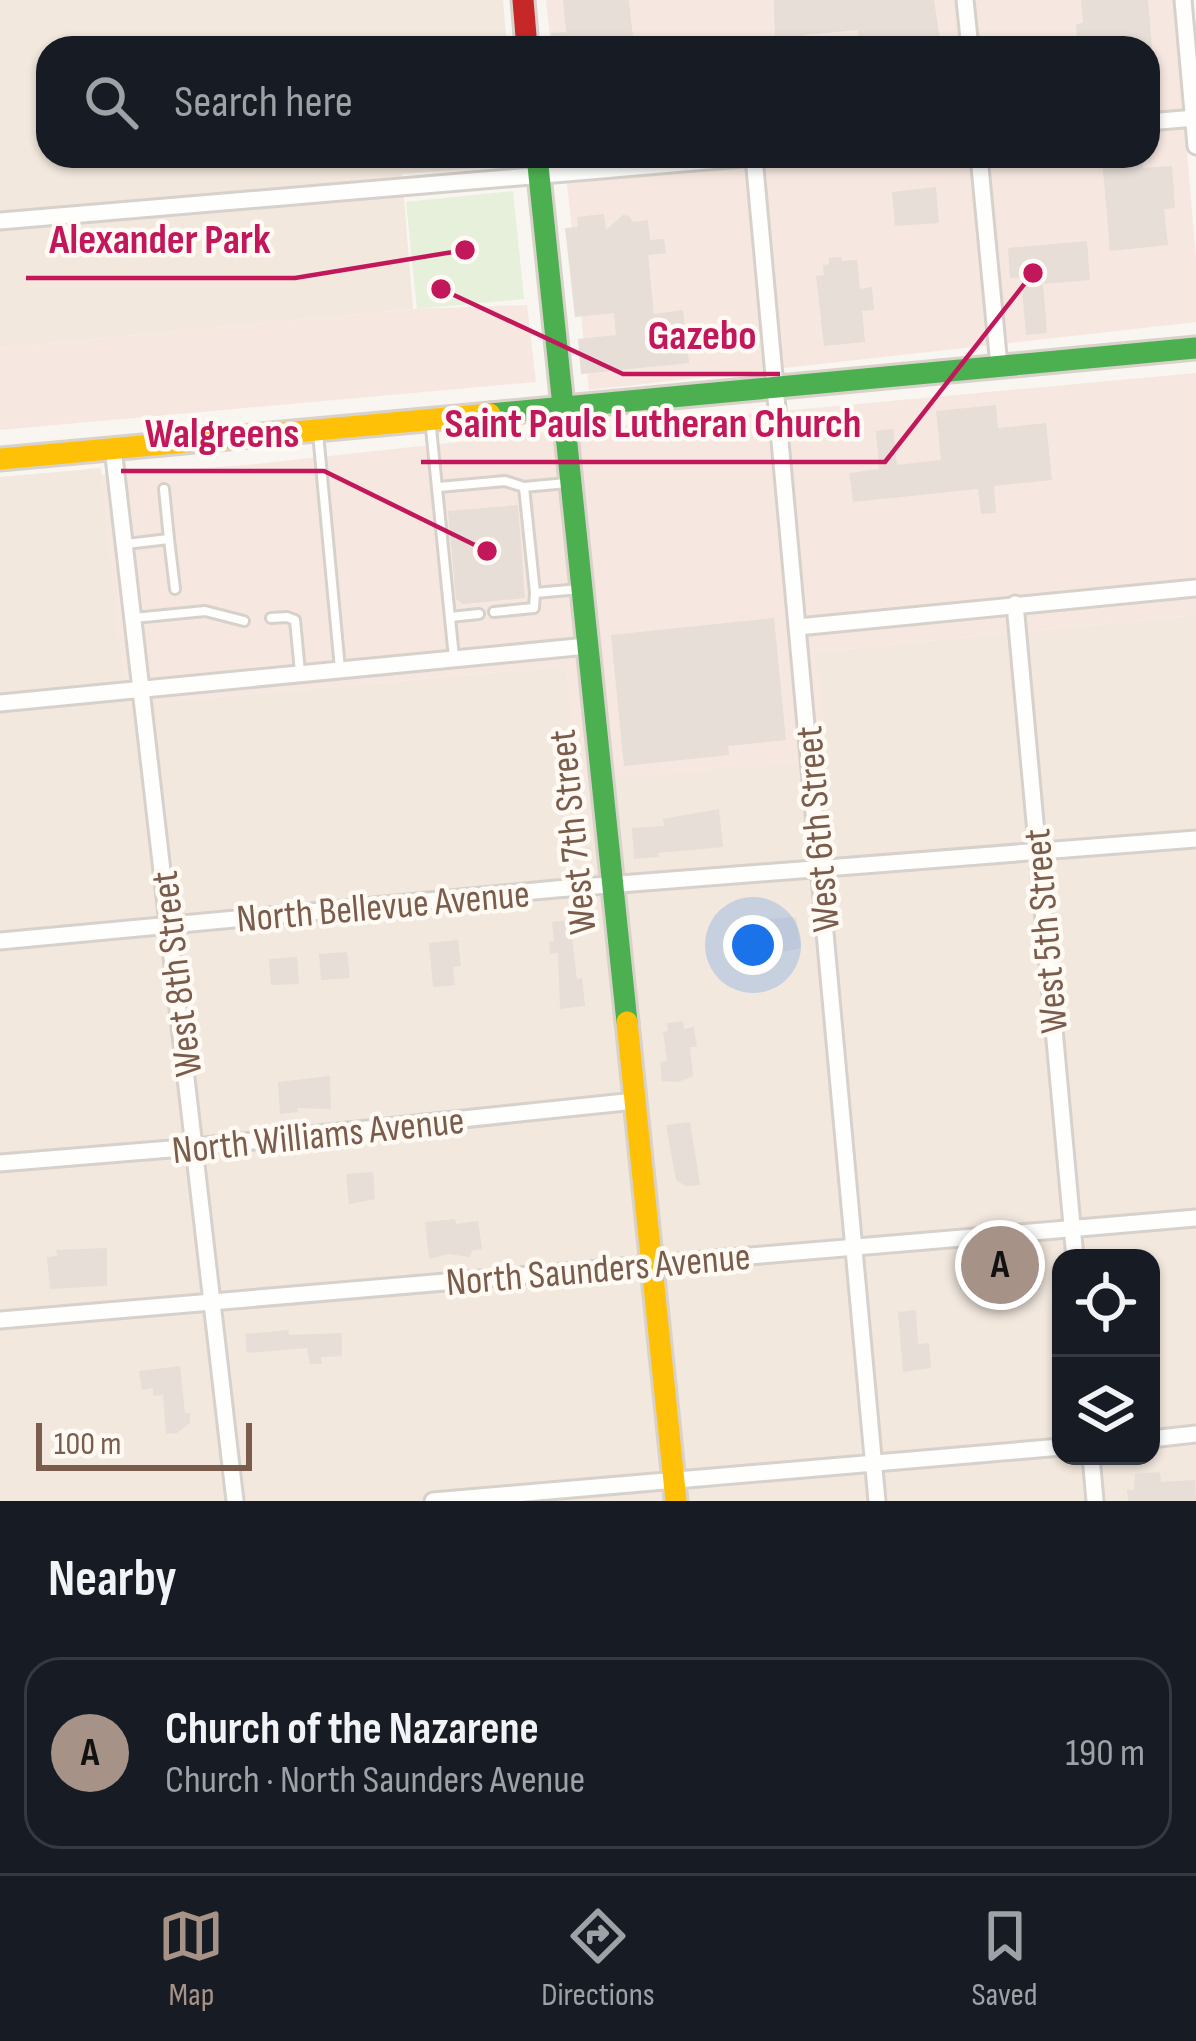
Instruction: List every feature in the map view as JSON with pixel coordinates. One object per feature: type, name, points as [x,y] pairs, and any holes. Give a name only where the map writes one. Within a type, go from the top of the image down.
[{"type":"main road","points":[[523,0],[526,36]]},
{"type":"main road","name":"West 7th Street","points":[[538,168],[675,1492]]},
{"type":"main road","points":[[0,459],[1196,348]]},
{"type":"street","points":[[965,0],[969,36]]},
{"type":"street","points":[[1183,0],[1192,60],[1196,146]]},
{"type":"street","points":[[1160,121],[1195,118]]},
{"type":"street","points":[[0,221],[509,168]]},
{"type":"street","name":"West 6th Street","points":[[755,168],[878,1501]]},
{"type":"street","points":[[980,168],[998,367]]},
{"type":"street","name":"West 8th Street","points":[[113,448],[235,1501]]},
{"type":"street","points":[[798,627],[1196,588]]},
{"type":"street","name":"West 5th Street","points":[[1015,604],[1074,1249]]},
{"type":"street","points":[[0,703],[587,646]]},
{"type":"street","name":"North Bellevue Avenue","points":[[0,941],[613,884],[1196,839]]},
{"type":"street","name":"North Williams Avenue","points":[[0,1163],[635,1101]]},
{"type":"street","name":"North Saunders Avenue","points":[[0,1320],[1196,1218]]},
{"type":"street","points":[[1160,1438],[1196,1434]]},
{"type":"street","points":[[433,1501],[675,1492],[874,1464],[1052,1449]]},
{"type":"street","points":[[1092,1465],[1095,1501]]},
{"type":"lane","points":[[430,419],[454,659]]},
{"type":"lane","points":[[318,429],[340,670]]},
{"type":"lane","points":[[439,487],[505,481],[524,488],[570,483]]},
{"type":"lane","points":[[494,612],[534,608],[524,488]]},
{"type":"lane","points":[[164,489],[175,589]]},
{"type":"lane","points":[[124,544],[170,539]]},
{"type":"lane","points":[[535,593],[581,588]]},
{"type":"lane","points":[[133,618],[206,611],[244,621]]},
{"type":"lane","points":[[450,617],[479,614]]},
{"type":"lane","points":[[272,618],[295,620],[300,674]]},
{"type":"shaded area","points":[[0,0],[503,0],[506,36],[36,36],[36,168],[479,168],[402,174],[413,309],[0,348]]},
{"type":"shaded area","points":[[546,0],[1174,0],[1196,257],[1196,322],[589,390],[565,168],[1160,168],[1160,36],[550,36]]},
{"type":"shaded area","points":[[527,305],[536,382],[0,430],[0,348],[413,309]]},
{"type":"shaded area","points":[[1196,373],[1196,615],[816,652],[827,760],[579,782],[566,666],[127,705],[101,475]]},
{"type":"shaded area","points":[[101,468],[127,705],[566,666],[580,782],[815,652],[1196,615],[1196,1501],[0,1501],[0,477]]},
{"type":"green space","points":[[513,191],[524,299],[417,309],[406,202]]},
{"type":"building","points":[[563,0],[629,0],[633,36],[551,36],[566,32]]},
{"type":"building","points":[[774,0],[934,0],[939,36],[858,36],[858,30],[775,36]]},
{"type":"building","points":[[1081,0],[1148,0],[1151,36],[1077,36],[1076,24],[1083,23]]},
{"type":"building","points":[[1172,166],[1175,208],[1164,209],[1168,245],[1110,251],[1103,168]]},
{"type":"building","points":[[936,187],[939,223],[895,226],[892,192]]},
{"type":"building","points":[[604,214],[606,230],[623,215],[633,222],[648,220],[650,240],[664,239],[666,253],[648,255],[654,314],[683,310],[689,363],[581,374],[578,339],[616,335],[614,313],[575,317],[565,228],[578,227],[577,217]]},
{"type":"building","points":[[1087,241],[1090,280],[1043,284],[1047,333],[1026,335],[1021,278],[1010,278],[1008,248]]},
{"type":"building","points":[[841,257],[842,261],[857,260],[860,289],[872,287],[874,310],[862,311],[865,342],[824,346],[816,276],[824,275],[823,265],[829,264],[829,258]]},
{"type":"building","points":[[996,405],[998,428],[1046,423],[1052,480],[994,486],[996,513],[981,514],[978,489],[853,502],[849,473],[879,469],[876,431],[893,429],[897,465],[941,460],[936,411]]},
{"type":"building","points":[[518,505],[525,598],[463,604],[456,599],[448,511]]},
{"type":"building","points":[[774,618],[786,740],[728,746],[729,755],[624,766],[611,635]]},
{"type":"building","points":[[719,809],[723,847],[634,859],[632,828],[664,826],[663,819]]},
{"type":"building","points":[[796,917],[801,948],[776,953],[770,919]]},
{"type":"building","points":[[570,920],[585,1006],[560,1009],[558,953],[550,954],[549,942],[554,941],[552,922]]},
{"type":"building","points":[[458,940],[461,966],[453,967],[455,985],[433,987],[429,943]]},
{"type":"building","points":[[347,952],[350,978],[321,980],[319,954]]},
{"type":"building","points":[[297,957],[299,984],[271,985],[269,959]]},
{"type":"building","points":[[683,1021],[684,1029],[694,1027],[693,1076],[662,1081],[660,1062],[667,1061],[663,1032],[668,1031],[667,1023]]},
{"type":"building","points":[[330,1076],[331,1109],[298,1108],[298,1112],[280,1114],[278,1082]]},
{"type":"building","points":[[690,1122],[700,1185],[686,1186],[676,1180],[666,1125]]},
{"type":"building","points":[[373,1172],[375,1199],[349,1204],[346,1174]]},
{"type":"building","points":[[455,1219],[456,1224],[478,1221],[482,1249],[473,1250],[469,1257],[448,1254],[429,1259],[425,1222]]},
{"type":"building","points":[[107,1248],[107,1286],[50,1289],[47,1257],[57,1256],[56,1250]]},
{"type":"building","points":[[916,1310],[918,1344],[929,1343],[931,1368],[903,1372],[898,1312]]},
{"type":"building","points":[[288,1330],[289,1335],[342,1333],[342,1356],[321,1357],[322,1364],[310,1364],[307,1348],[247,1353],[245,1334]]},
{"type":"building","points":[[180,1366],[190,1423],[177,1433],[166,1434],[163,1395],[153,1396],[153,1388],[142,1390],[139,1371]]},
{"type":"building","points":[[1160,1472],[1161,1482],[1195,1480],[1196,1501],[1128,1501],[1127,1490],[1134,1490],[1135,1474]]},
{"type":"traffic: fast","points":[[538,168],[627,1022]]},
{"type":"traffic: fast","points":[[490,414],[1196,348]]},
{"type":"traffic: slow","points":[[0,459],[490,414]]},
{"type":"traffic: slow","points":[[627,1022],[676,1501]]},
{"type":"traffic: jam","points":[[523,0],[526,36]]},
{"type":"place","name":"Alexander Park","points":[[465,250]]},
{"type":"place","name":"Saint Pauls Lutheran Church","points":[[1033,273]]},
{"type":"place","name":"Gazebo","points":[[441,289]]},
{"type":"place","name":"Walgreens","points":[[487,551]]},
{"type":"place","name":"Church of the Nazarene","points":[[1000,1265]]}]
